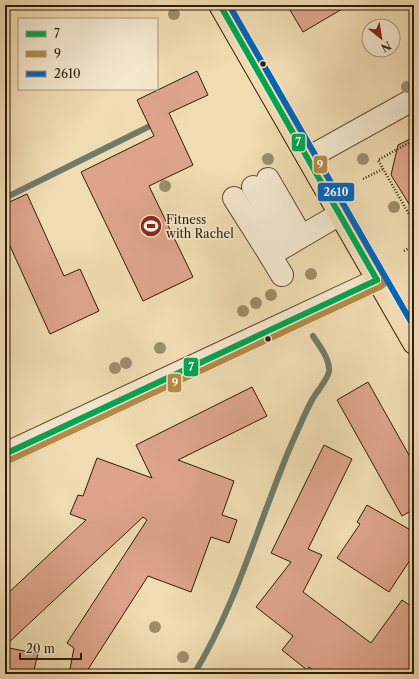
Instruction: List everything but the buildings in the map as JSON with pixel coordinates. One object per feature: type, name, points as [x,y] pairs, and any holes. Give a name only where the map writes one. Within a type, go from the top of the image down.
[{"type":"main road","points":[[220,5],[414,343]]},
{"type":"street","points":[[308,158],[414,99]]},
{"type":"street","points":[[261,183],[286,246],[282,275]]},
{"type":"street","points":[[234,198],[286,246]]},
{"type":"street","points":[[286,246],[340,214]]},
{"type":"street","points":[[5,454],[377,280]]},
{"type":"path","points":[[414,140],[378,160],[414,223]]},
{"type":"path","points":[[363,179],[383,168]]},
{"type":"path","points":[[404,251],[414,245]]},
{"type":"waterway","points":[[5,198],[156,123]]},
{"type":"waterway","points":[[194,674],[209,647],[236,590],[280,472],[301,422],[313,398],[328,375],[328,362],[313,336]]},
{"type":"transit line","name":"7","points":[[220,5],[377,280]]},
{"type":"transit line","name":"9","points":[[8,461],[384,284],[384,276],[229,5]]},
{"type":"transit line","name":"2610","points":[[229,5],[414,327]]},
{"type":"transit line","name":"7","points":[[5,454],[377,280]]},
{"type":"place","name":"Fitness with Rachel","points":[[151,226]]}]
